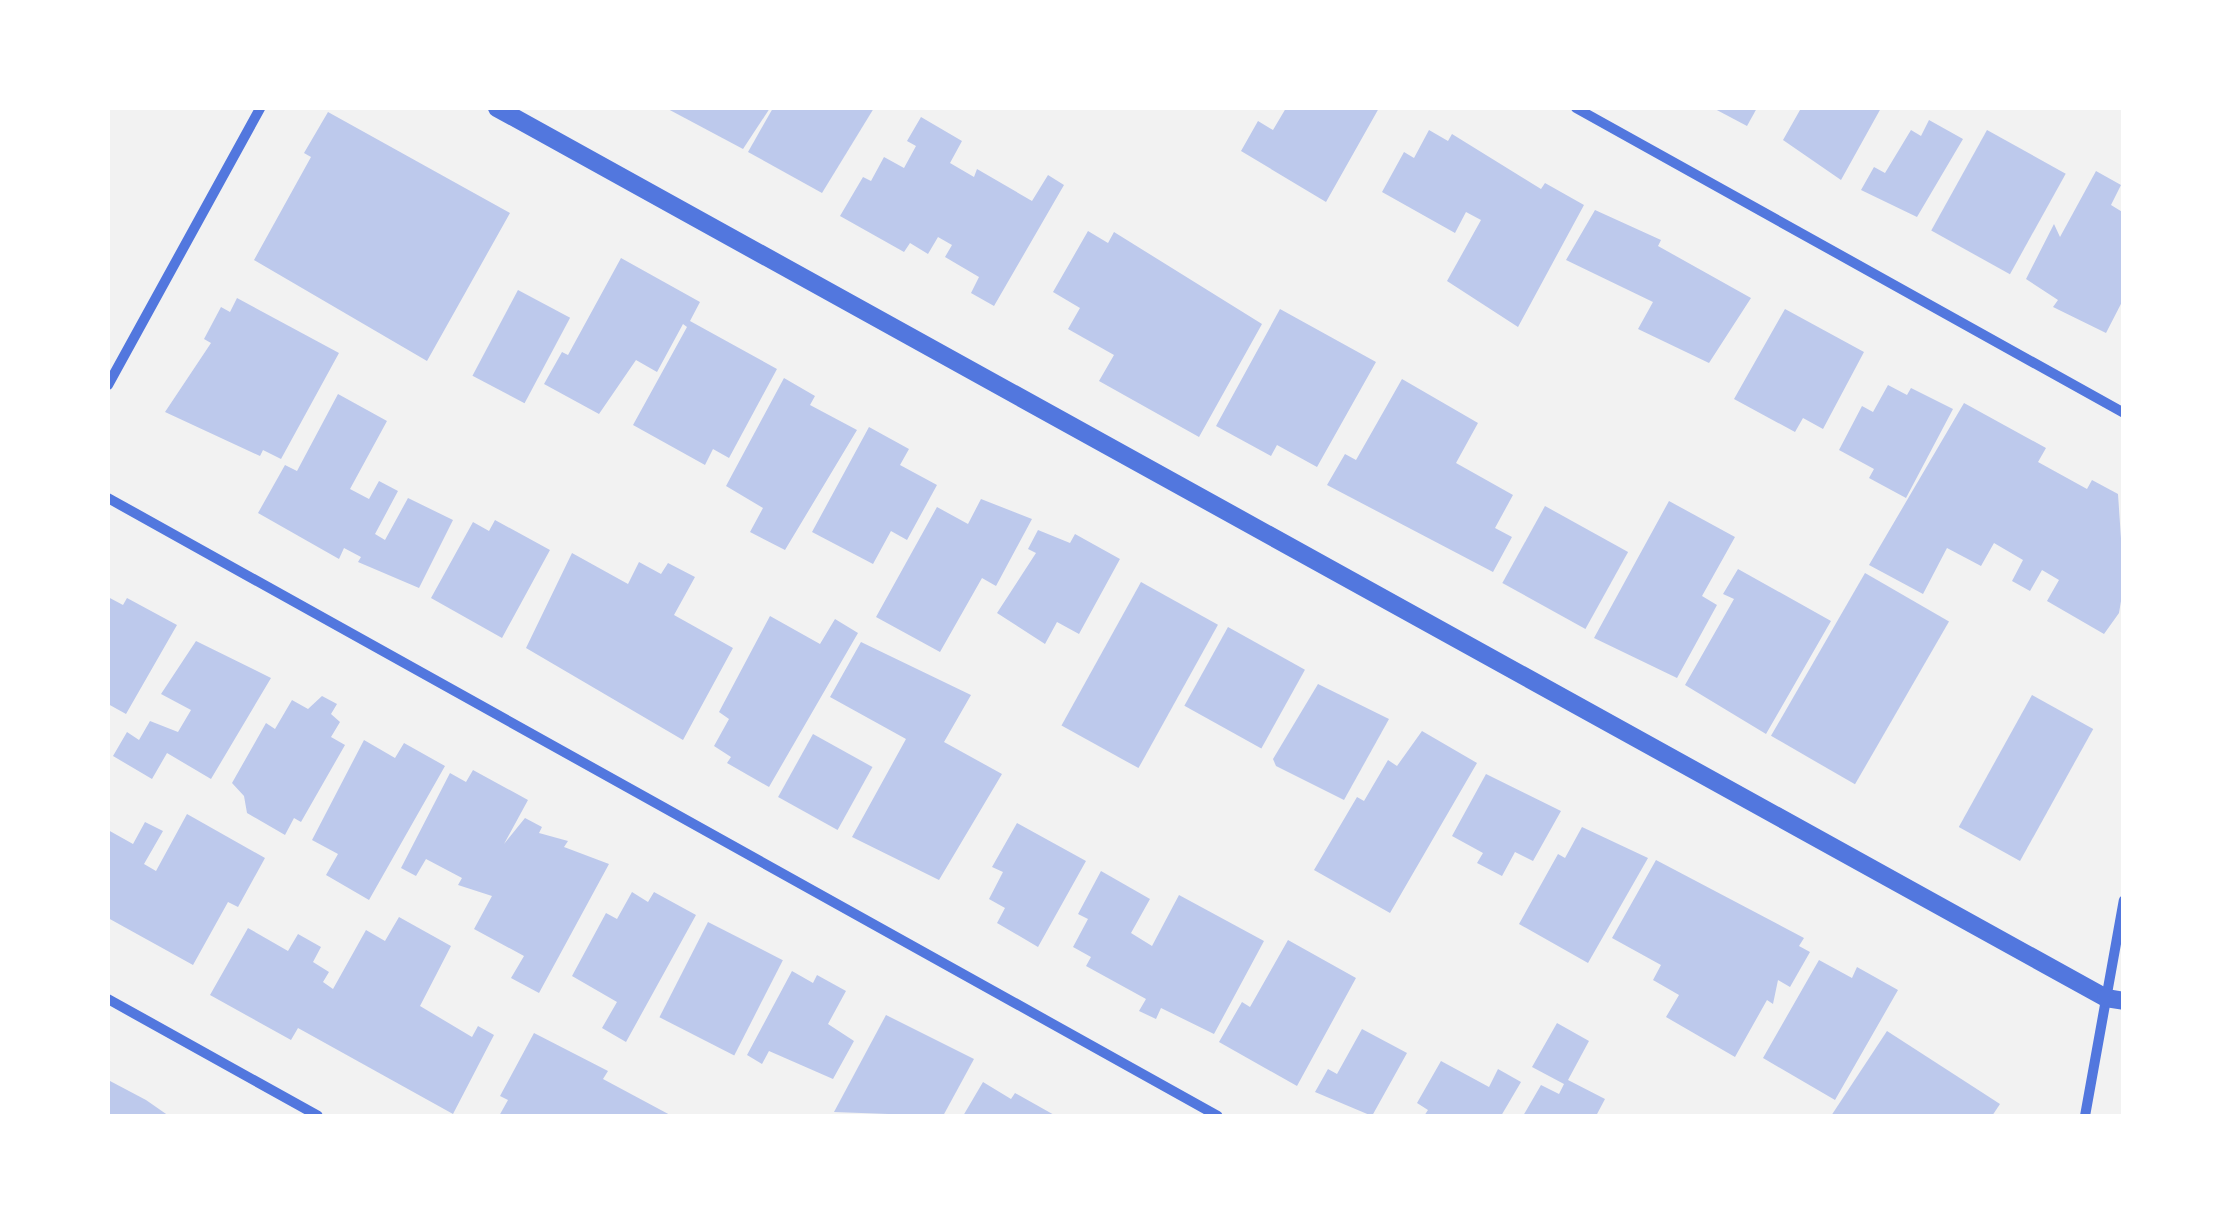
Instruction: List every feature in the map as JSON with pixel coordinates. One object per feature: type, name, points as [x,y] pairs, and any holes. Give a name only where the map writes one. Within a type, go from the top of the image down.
[{"type":"street","points":[[108,385],[260,108]]},
{"type":"street","points":[[497,108],[2115,999]]},
{"type":"street","points":[[1576,108],[2124,414]]},
{"type":"street","points":[[108,498],[1218,1116]]},
{"type":"street","points":[[2084,1116],[2115,999],[2124,900]]},
{"type":"street","points":[[108,999],[318,1116]]},
{"type":"building","points":[[666,108],[770,108],[743,149]]},
{"type":"building","points":[[773,108],[874,108],[822,193],[748,152]]},
{"type":"building","points":[[1286,108],[1379,108],[1326,202],[1241,151],[1258,121],[1273,130]]},
{"type":"building","points":[[1713,108],[1757,108],[1747,126]]},
{"type":"building","points":[[1795,108],[1881,108],[1841,180],[1783,140],[1800,110]]},
{"type":"building","points":[[328,112],[510,213],[427,361],[254,260],[311,157],[304,153]]},
{"type":"building","points":[[921,117],[962,141],[950,163],[974,177],[977,169],[1032,201],[1048,175],[1064,185],[994,306],[971,293],[979,277],[945,257],[952,245],[938,237],[928,254],[910,243],[904,252],[840,216],[863,177],[871,181],[884,157],[904,168],[916,146],[907,141]]},
{"type":"building","points":[[1929,120],[1963,139],[1917,217],[1861,190],[1874,167],[1885,173],[1911,130],[1921,136]]},
{"type":"building","points":[[1429,130],[1448,141],[1452,134],[1541,189],[1545,183],[1584,205],[1518,327],[1447,281],[1481,220],[1466,212],[1455,233],[1382,192],[1404,152],[1414,158]]},
{"type":"building","points":[[1987,130],[2066,174],[2010,274],[1931,231]]},
{"type":"building","points":[[2096,171],[2121,185],[2111,205],[2124,213],[2124,298],[2106,333],[2053,307],[2058,300],[2026,279],[2054,224],[2060,237]]},
{"type":"building","points":[[1595,210],[1661,240],[1658,246],[1751,298],[1709,363],[1638,329],[1653,302],[1566,260]]},
{"type":"building","points":[[1088,231],[1108,243],[1114,232],[1262,324],[1199,437],[1099,381],[1114,355],[1068,329],[1080,308],[1053,292]]},
{"type":"building","points":[[621,258],[700,302],[690,321],[777,369],[729,458],[713,449],[705,465],[633,425],[687,327],[683,324],[657,372],[636,360],[599,414],[544,384],[562,352],[568,355]]},
{"type":"building","points":[[518,290],[570,318],[525,403],[472,376]]},
{"type":"building","points":[[237,298],[339,353],[281,459],[263,450],[260,456],[165,412],[211,343],[204,339],[221,307],[230,312]]},
{"type":"building","points":[[1280,309],[1376,362],[1317,467],[1277,445],[1271,456],[1216,426]]},
{"type":"building","points":[[1785,309],[1864,352],[1823,429],[1803,418],[1795,432],[1734,399]]},
{"type":"building","points":[[784,378],[815,396],[810,405],[857,430],[785,550],[750,532],[763,508],[726,486]]},
{"type":"building","points":[[1402,379],[1478,423],[1456,463],[1513,495],[1495,528],[1512,537],[1493,572],[1327,485],[1345,454],[1356,460]]},
{"type":"building","points":[[1888,385],[1907,395],[1911,388],[1953,409],[1906,498],[1869,478],[1874,469],[1839,450],[1862,406],[1873,412]]},
{"type":"building","points":[[338,394],[387,421],[350,489],[369,499],[379,481],[398,491],[375,534],[385,540],[408,498],[453,520],[419,588],[358,562],[361,557],[344,548],[339,559],[258,513],[285,465],[297,471]]},
{"type":"building","points":[[1964,403],[2046,448],[2038,462],[2087,489],[2092,480],[2118,494],[2124,583],[2119,613],[2104,634],[2047,601],[2059,580],[2042,570],[2030,591],[2012,581],[2023,560],[1994,543],[1981,566],[1947,548],[1923,594],[1869,565]]},
{"type":"building","points":[[869,427],[909,449],[900,465],[937,485],[907,540],[891,531],[873,564],[812,532]]},
{"type":"building","points":[[981,499],[1032,519],[996,586],[982,578],[940,652],[876,617],[937,507],[968,524]]},
{"type":"building","points":[[1669,501],[1735,537],[1702,596],[1717,605],[1677,678],[1594,638]]},
{"type":"building","points":[[1545,506],[1628,552],[1585,629],[1502,583]]},
{"type":"building","points":[[495,520],[550,550],[502,638],[431,598],[473,522],[489,531]]},
{"type":"building","points":[[1038,530],[1070,543],[1075,534],[1120,559],[1079,634],[1057,622],[1045,644],[997,613],[1036,553],[1028,549]]},
{"type":"building","points":[[572,553],[628,584],[639,562],[661,574],[668,563],[695,577],[674,615],[733,648],[683,740],[526,648]]},
{"type":"building","points":[[1738,569],[1831,621],[1766,734],[1685,685],[1734,599],[1723,594]]},
{"type":"building","points":[[1865,573],[1949,622],[1855,784],[1771,736]]},
{"type":"building","points":[[1141,582],[1218,625],[1138,768],[1061,725]]},
{"type":"building","points":[[108,597],[123,605],[127,598],[177,625],[126,714],[108,704]]},
{"type":"building","points":[[770,616],[820,644],[835,619],[858,633],[769,787],[727,763],[731,757],[714,746],[729,719],[719,712]]},
{"type":"building","points":[[1228,627],[1305,670],[1261,748],[1184,706]]},
{"type":"building","points":[[196,641],[271,678],[211,779],[167,753],[152,779],[113,756],[127,732],[139,740],[150,721],[178,732],[191,710],[161,694]]},
{"type":"building","points":[[861,642],[971,695],[944,742],[1002,774],[939,880],[852,837],[906,739],[830,697]]},
{"type":"building","points":[[1318,684],[1389,719],[1344,800],[1276,766],[1273,759]]},
{"type":"building","points":[[2032,695],[2093,729],[2020,861],[1959,827]]},
{"type":"building","points":[[322,696],[337,704],[331,714],[340,722],[331,737],[345,745],[301,822],[294,818],[285,835],[247,813],[244,796],[232,783],[266,723],[275,729],[292,700],[308,709]]},
{"type":"building","points":[[1422,731],[1477,763],[1390,913],[1314,870],[1357,797],[1364,801],[1388,760],[1397,766]]},
{"type":"building","points":[[813,734],[872,767],[838,830],[778,797]]},
{"type":"building","points":[[364,740],[395,758],[404,743],[445,766],[369,900],[326,875],[338,854],[312,840]]},
{"type":"building","points":[[473,770],[528,800],[504,844],[525,818],[542,827],[539,833],[568,841],[564,847],[609,864],[539,993],[511,978],[524,956],[474,929],[492,896],[458,885],[462,878],[426,859],[416,876],[401,868],[450,773],[466,782]]},
{"type":"building","points":[[1486,774],[1561,811],[1533,861],[1515,852],[1502,876],[1477,863],[1483,853],[1452,836]]},
{"type":"building","points":[[187,814],[265,858],[238,907],[228,902],[193,965],[108,918],[108,830],[133,844],[145,822],[163,831],[144,864],[156,871]]},
{"type":"building","points":[[1017,823],[1086,861],[1038,947],[997,923],[1005,908],[989,899],[1003,872],[992,867]]},
{"type":"building","points":[[1582,827],[1648,858],[1588,963],[1519,924],[1558,854],[1565,858]]},
{"type":"building","points":[[1656,860],[1804,938],[1799,946],[1810,952],[1790,987],[1778,980],[1773,1004],[1767,1000],[1735,1057],[1666,1017],[1679,995],[1653,980],[1661,965],[1612,938]]},
{"type":"building","points":[[1101,871],[1150,899],[1131,933],[1152,946],[1179,895],[1264,941],[1214,1034],[1161,1008],[1156,1019],[1139,1011],[1146,999],[1086,966],[1091,957],[1073,947],[1088,919],[1078,914]]},
{"type":"building","points":[[632,892],[648,902],[654,892],[696,915],[626,1042],[602,1028],[617,1002],[572,976],[606,913],[617,919]]},
{"type":"building","points":[[399,917],[451,946],[420,1006],[472,1037],[478,1026],[494,1035],[453,1114],[298,1028],[291,1040],[210,995],[248,928],[288,951],[298,934],[321,947],[313,962],[329,972],[323,982],[333,989],[366,930],[385,941]]},
{"type":"building","points":[[708,922],[783,960],[734,1055],[659,1017]]},
{"type":"building","points":[[1288,940],[1356,978],[1297,1086],[1219,1042],[1242,1002],[1250,1007]]},
{"type":"building","points":[[1819,960],[1852,978],[1857,967],[1898,990],[1835,1100],[1763,1058]]},
{"type":"building","points":[[792,971],[813,983],[817,975],[846,991],[828,1024],[854,1041],[833,1079],[769,1051],[762,1064],[747,1055]]},
{"type":"building","points":[[886,1015],[974,1059],[943,1116],[834,1112]]},
{"type":"building","points":[[1557,1023],[1589,1041],[1568,1080],[1605,1099],[1596,1116],[1523,1116],[1541,1085],[1559,1094],[1564,1084],[1532,1067]]},
{"type":"building","points":[[1362,1029],[1407,1053],[1372,1116],[1315,1092],[1328,1069],[1337,1074]]},
{"type":"building","points":[[1887,1031],[2000,1104],[1992,1116],[1831,1116]]},
{"type":"building","points":[[534,1033],[608,1071],[603,1079],[672,1116],[499,1116],[508,1100],[500,1096]]},
{"type":"building","points":[[1441,1061],[1489,1087],[1498,1069],[1521,1082],[1501,1116],[1424,1116],[1428,1110],[1417,1103]]},
{"type":"building","points":[[110,1081],[146,1100],[169,1116],[108,1116]]},
{"type":"building","points":[[983,1082],[1011,1099],[1015,1093],[1056,1116],[963,1116]]}]
